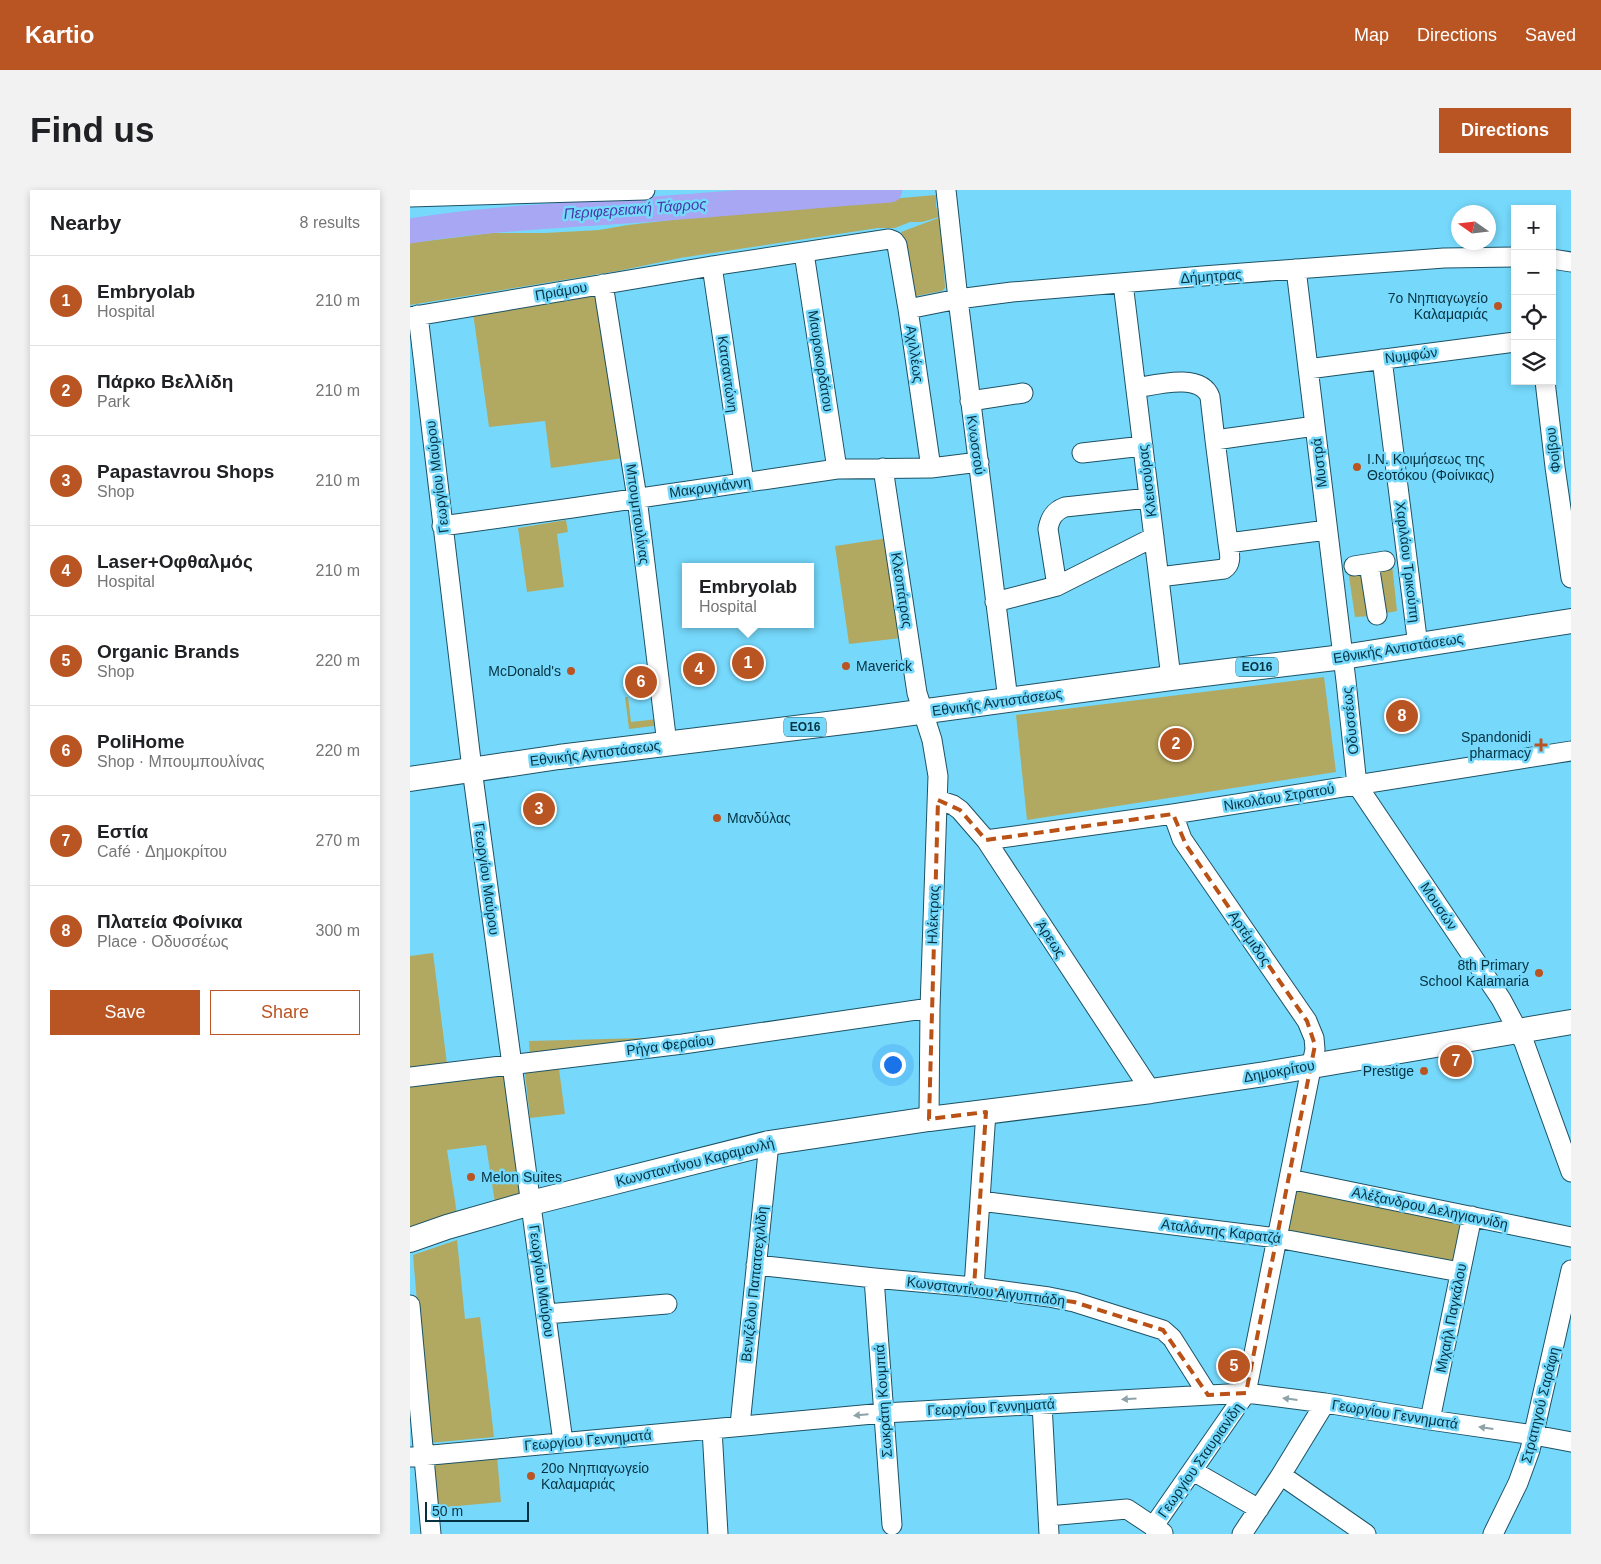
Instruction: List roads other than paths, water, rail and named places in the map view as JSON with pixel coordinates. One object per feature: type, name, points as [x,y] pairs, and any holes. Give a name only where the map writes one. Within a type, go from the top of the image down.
[{"type":"main road","name":"Εθνικής Αντιστάσεως","points":[[414,777],[569,755],[923,712],[1171,678],[1343,657],[1571,621]]},
{"type":"main road","name":"Δημοκρίτου","points":[[986,1112],[1150,1091],[1571,1022]]},
{"type":"main road","name":"Κωνσταντίνου Καραμανλή","points":[[410,1240],[531,1203],[769,1143],[986,1112]]},
{"type":"street","points":[[410,197],[645,190]]},
{"type":"street","name":"Κνωσσού","points":[[946,190],[970,401],[1008,700]]},
{"type":"street","name":"Πριάμου","points":[[414,316],[712,266],[889,239],[894,241]]},
{"type":"street","name":"Αχιλλέως","points":[[894,241],[897,245],[908,309],[931,468]]},
{"type":"street","name":"Μαυροκορδάτου","points":[[804,253],[837,469]]},
{"type":"street","name":"Δήμητρας","points":[[908,309],[1012,292],[1469,257],[1511,257]]},
{"type":"street","points":[[1556,260],[1571,262]]},
{"type":"street","name":"Κατσαντώνη","points":[[712,266],[744,482]]},
{"type":"street","name":"Μυστρά","points":[[1296,270],[1343,657]]},
{"type":"street","name":"Κλεισούρας","points":[[1123,283],[1171,678]]},
{"type":"street","name":"Μπουμπουλίνας","points":[[603,284],[637,498],[667,744]]},
{"type":"street","name":"Γεωργίου Μαύρου","points":[[414,316],[472,769],[563,1442]]},
{"type":"street","name":"Νυμφών","points":[[1308,369],[1511,343]]},
{"type":"street","name":"Χαριλάου Τρικούπη","points":[[1382,359],[1418,646]]},
{"type":"street","points":[[1136,388],[1185,382],[1201,386],[1208,393],[1228,543],[1230,562],[1224,569],[1159,578]]},
{"type":"street","name":"Φοίβου","points":[[1546,385],[1555,467],[1571,578]]},
{"type":"street","points":[[970,401],[1023,394]]},
{"type":"street","points":[[1215,440],[1315,426]]},
{"type":"street","points":[[1082,453],[1143,446]]},
{"type":"street","name":"Μακρυγιάννη","points":[[442,526],[837,469],[931,468],[979,462]]},
{"type":"street","name":"Κλεοπάτρας","points":[[883,468],[917,693],[923,712]]},
{"type":"street","points":[[1057,586],[1048,529],[1050,521],[1058,509],[1149,498]]},
{"type":"street","points":[[1228,543],[1327,530]]},
{"type":"street","points":[[995,602],[1057,586],[1154,537]]},
{"type":"street","points":[[1370,563],[1377,615]]},
{"type":"street","name":"Οδυσσέως","points":[[1343,657],[1357,785]]},
{"type":"street","name":"Ηλέκτρας","points":[[923,712],[937,764],[938,800],[930,1008],[929,1119]]},
{"type":"street","name":"Νικολάου Στρατού","points":[[986,840],[1173,814],[1571,751]]},
{"type":"street","name":"Μουσών","points":[[1357,785],[1501,999],[1518,1030]]},
{"type":"street","name":"Άρεως","points":[[938,800],[953,805],[960,810],[986,840],[1150,1091]]},
{"type":"street","name":"Αρτέμιδος","points":[[1173,814],[1182,839],[1307,1021],[1315,1045],[1246,1394]]},
{"type":"street","name":"Ρήγα Φεραίου","points":[[410,1077],[683,1044],[930,1008]]},
{"type":"street","points":[[1518,1030],[1532,1062],[1571,1172]]},
{"type":"street","points":[[974,1287],[986,1112]]},
{"type":"street","name":"Βενιζέλου Παπατσεχιλίδη","points":[[740,1426],[769,1143]]},
{"type":"street","name":"Αλέξανδρου Δεληγιαννίδη","points":[[1290,1179],[1571,1237]]},
{"type":"street","name":"Αταλάντης Καρατζά","points":[[980,1201],[1277,1238],[1460,1272]]},
{"type":"street","name":"Μιχαήλ Παγκάλου","points":[[1430,1420],[1472,1216]]},
{"type":"street","name":"Κωνσταντίνου Αιγυπτιάδη","points":[[756,1265],[974,1287],[1074,1302],[1163,1330],[1172,1338],[1208,1395]]},
{"type":"street","name":"Στρατηγού Σαράφη","points":[[1493,1534],[1518,1483],[1534,1435],[1571,1270]]},
{"type":"street","name":"Σωκράτη Κουμπιά","points":[[874,1278],[892,1525]]},
{"type":"street","points":[[546,1314],[666,1304]]},
{"type":"street","points":[[410,1305],[417,1456],[431,1534]]},
{"type":"street","name":"Γεωργίου Γεννηματά","points":[[417,1456],[884,1414],[1246,1394],[1326,1403],[1571,1442]]},
{"type":"street","name":"Γεωργίου Σταυριανίδη","points":[[1159,1530],[1194,1471],[1246,1394]]},
{"type":"street","points":[[1242,1534],[1326,1403]]},
{"type":"street","points":[[1042,1404],[1049,1525],[1127,1509],[1159,1530]]},
{"type":"street","points":[[712,1429],[718,1534]]},
{"type":"street","points":[[1194,1471],[1259,1509]]},
{"type":"street","points":[[1281,1475],[1366,1534]]},
{"type":"waterway","name":"Περιφερειακή Τάφρος","points":[[410,231],[506,219],[890,190]]},
{"type":"place","name":"7ο Νηπιαγωγείο Καλαμαριάς","points":[[1498,306]]},
{"type":"place","name":"Ι.Ν. Κοιμήσεως της Θεοτόκου (Φοίνικας)","points":[[1357,467]]},
{"type":"place","name":"Embryolab","points":[[748,663]]},
{"type":"place","name":"Maverick","points":[[846,666]]},
{"type":"place","name":"Laser+Οφθαλμός","points":[[699,669]]},
{"type":"place","name":"McDonald's","points":[[571,671]]},
{"type":"place","name":"PoliHome","points":[[641,682]]},
{"type":"place","name":"Πλατεία Φοίνικα","points":[[1402,716]]},
{"type":"place","name":"Πάρκο Βελλίδη","points":[[1176,744]]},
{"type":"place","name":"Spandonidi pharmacy","points":[[1541,745]]},
{"type":"place","name":"Papastavrou Shops","points":[[539,809]]},
{"type":"place","name":"Μανδύλας","points":[[717,818]]},
{"type":"place","name":"8th Primary School Kalamaria","points":[[1539,973]]},
{"type":"place","name":"Εστία","points":[[1456,1061]]},
{"type":"place","name":"Prestige","points":[[1424,1071]]},
{"type":"place","name":"Melon Suites","points":[[471,1177]]},
{"type":"place","name":"Organic Brands","points":[[1234,1366]]},
{"type":"place","name":"20ο Νηπιαγωγείο Καλαμαριάς","points":[[531,1476]]}]
